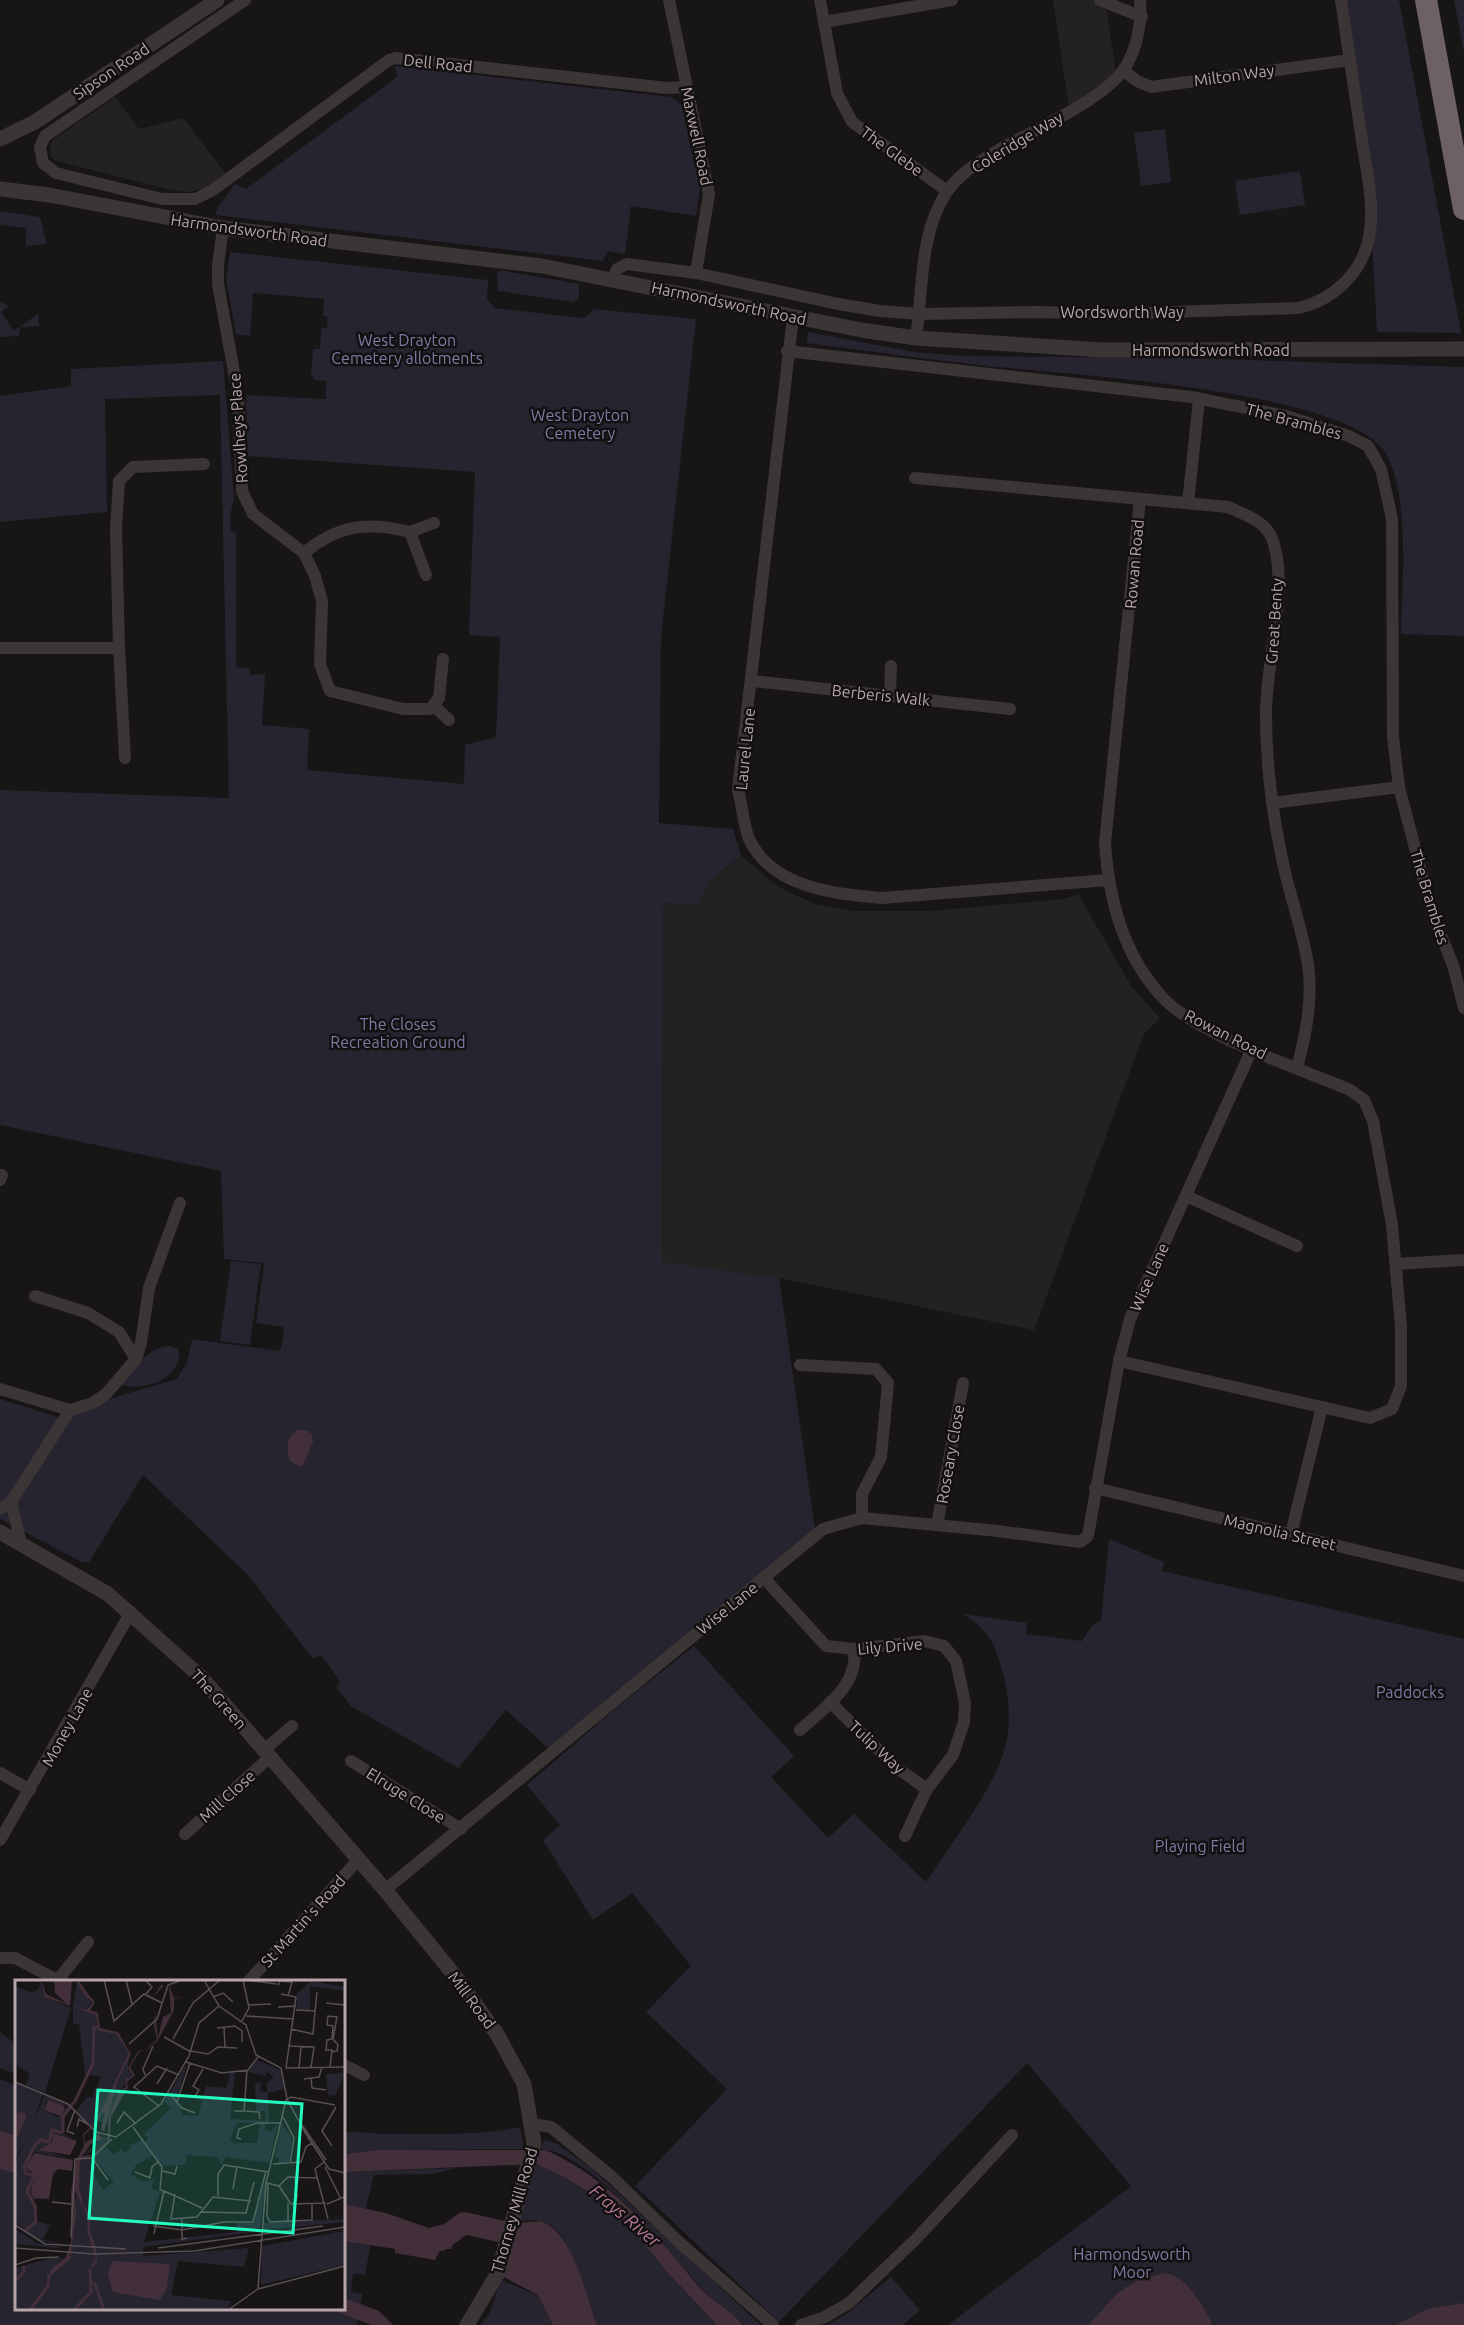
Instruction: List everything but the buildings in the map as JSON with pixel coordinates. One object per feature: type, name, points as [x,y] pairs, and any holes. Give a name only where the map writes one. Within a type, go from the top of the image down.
[{"type":"highway","points":[[1426,0],[1464,209]]},
{"type":"street","name":"Sipson Road","points":[[1,141],[42,117],[217,0]]},
{"type":"street","name":"Dell Road","points":[[245,0],[43,138],[40,155],[43,163],[56,173],[162,199],[184,201],[203,196],[389,60],[396,58],[667,88],[687,87]]},
{"type":"street","name":"Maxwell Road","points":[[669,0],[709,194],[696,273]]},
{"type":"street","name":"The Glebe","points":[[820,0],[837,93],[852,122],[947,191]]},
{"type":"street","points":[[824,22],[952,0]]},
{"type":"street","points":[[1100,0],[1142,17]]},
{"type":"street","name":"Coleridge Way","points":[[916,338],[929,229],[947,191],[972,165],[1082,103],[1123,70],[1135,45],[1142,17],[1140,0]]},
{"type":"street","name":"Wordsworth Way","points":[[614,280],[618,269],[627,264],[696,273],[849,305],[920,314],[1038,312],[1119,314],[1299,308],[1315,305],[1339,288],[1362,261],[1368,241],[1371,203],[1341,0]]},
{"type":"street","name":"Milton Way","points":[[1123,70],[1137,81],[1151,87],[1350,60]]},
{"type":"street","name":"Harmondsworth Road","points":[[0,189],[49,195],[223,228],[542,266],[793,317],[916,338],[1103,350],[1464,349]]},
{"type":"street","points":[[162,199],[162,217]]},
{"type":"street","name":"Rowlheys Place","points":[[223,228],[218,284],[238,394],[242,491],[253,514],[304,553],[320,588],[322,621],[320,664],[330,690],[403,709],[417,711],[434,706]]},
{"type":"street","name":"Laurel Lane","points":[[793,317],[787,351],[753,681],[738,789],[748,837],[758,854],[793,881],[818,889],[882,898],[1108,880]]},
{"type":"street","name":"The Brambles","points":[[787,351],[1199,399],[1286,416],[1349,436],[1368,446],[1381,469],[1392,519],[1393,737],[1399,787],[1432,913],[1453,965],[1464,1008]]},
{"type":"street","points":[[1188,503],[1199,399]]},
{"type":"street","points":[[124,758],[116,529],[119,481],[133,467],[204,464]]},
{"type":"street","name":"Great Benty","points":[[915,478],[1228,507],[1262,524],[1273,540],[1277,566],[1276,616],[1266,713],[1272,803],[1284,870],[1308,964],[1310,997],[1306,1034],[1297,1068]]},
{"type":"street","name":"Rowan Road","points":[[1140,499],[1105,843],[1108,880],[1120,931],[1143,971],[1164,999],[1192,1020],[1252,1049],[1350,1090],[1364,1100],[1373,1120],[1392,1225],[1401,1326],[1401,1386],[1392,1408],[1370,1418],[1322,1407]]},
{"type":"street","points":[[304,553],[333,532],[348,528],[365,526],[410,532],[434,523]]},
{"type":"street","points":[[410,532],[426,575]]},
{"type":"street","points":[[0,648],[119,648]]},
{"type":"street","points":[[443,659],[440,694],[434,706],[449,720]]},
{"type":"street","points":[[890,696],[891,666]]},
{"type":"street","name":"Berberis Walk","points":[[753,681],[1010,709]]},
{"type":"street","points":[[1272,803],[1399,787]]},
{"type":"street","name":"Wise Lane","points":[[385,1890],[823,1529],[862,1518],[1080,1542],[1088,1533],[1119,1361],[1130,1319],[1252,1049]]},
{"type":"street","points":[[1186,1196],[1297,1246]]},
{"type":"street","points":[[0,1389],[70,1410],[93,1403],[106,1394],[136,1359],[141,1343],[149,1288],[180,1203]]},
{"type":"street","points":[[1396,1264],[1464,1260]]},
{"type":"street","points":[[36,1296],[88,1313],[119,1332],[136,1359]]},
{"type":"street","points":[[1119,1361],[1322,1407],[1291,1534]]},
{"type":"street","points":[[800,1365],[876,1369],[888,1383],[881,1456],[862,1494],[862,1518]]},
{"type":"street","name":"Roseary Close","points":[[937,1525],[963,1383]]},
{"type":"street","points":[[21,1543],[5,1505],[70,1410]]},
{"type":"street","name":"Magnolia Street","points":[[1095,1488],[1464,1576]]},
{"type":"street","name":"The Green","points":[[0,1532],[108,1594],[131,1612],[201,1677],[385,1890]]},
{"type":"street","name":"Lily Drive","points":[[764,1578],[817,1639],[826,1646],[854,1649],[925,1641],[944,1646],[956,1661],[965,1703],[964,1722],[953,1755],[927,1789],[905,1836]]},
{"type":"street","name":"Money Lane","points":[[0,1840],[131,1612]]},
{"type":"street","points":[[800,1730],[831,1702],[854,1672],[854,1649]]},
{"type":"street","name":"Tulip Way","points":[[831,1702],[897,1768],[927,1789]]},
{"type":"street","name":"Mill Close","points":[[184,1834],[292,1726]]},
{"type":"street","name":"Elruge Close","points":[[351,1761],[461,1829]]},
{"type":"street","points":[[0,1773],[30,1790]]},
{"type":"street","name":"St Martin's Road","points":[[250,1980],[358,1860]]},
{"type":"street","name":"Mill Road","points":[[385,1890],[451,1971],[497,2034],[524,2084],[532,2124]]},
{"type":"street","points":[[60,1980],[88,1942]]},
{"type":"street","points":[[0,1958],[15,1958],[57,1980]]},
{"type":"street","points":[[345,2066],[364,2075]]},
{"type":"street","points":[[532,2124],[551,2127],[612,2177],[680,2243],[773,2325]]},
{"type":"street","name":"Thorney Mill Road","points":[[467,2325],[498,2272],[534,2143],[532,2124]]},
{"type":"street","points":[[801,2325],[825,2317],[849,2303],[916,2239],[1012,2135]]},
{"type":"shaded area","points":[[1053,0],[1094,0],[1106,7],[1116,73],[1069,108]]},
{"type":"shaded area","points":[[115,97],[139,129],[183,118],[226,174],[210,186],[189,192],[171,190],[56,161],[51,157],[50,146],[53,140]]},
{"type":"shaded area","points":[[741,856],[779,887],[815,904],[853,911],[930,911],[1063,899],[1078,894],[1132,987],[1160,1018],[1144,1034],[1034,1330],[779,1278],[662,1263],[663,903],[699,905],[703,890],[711,880]]},
{"type":"green space","points":[[1345,0],[1399,0],[1461,333],[1377,332],[1372,240]]},
{"type":"green space","points":[[1454,0],[1464,0],[1464,53]]},
{"type":"green space","points":[[395,66],[671,97],[682,105],[700,188],[696,216],[631,206],[625,254],[608,251],[603,261],[215,215],[218,207],[235,184],[246,189],[397,77]]},
{"type":"green space","points":[[1165,129],[1171,182],[1141,186],[1134,133]]},
{"type":"green space","points":[[1300,171],[1305,205],[1240,215],[1235,181]]},
{"type":"green space","points":[[0,211],[40,217],[47,244],[26,246],[26,228],[0,225]]},
{"type":"green space","points":[[230,252],[488,280],[487,299],[495,308],[580,318],[587,316],[593,309],[696,319],[661,637],[659,823],[733,829],[741,856],[710,883],[699,905],[663,903],[662,1262],[779,1278],[815,1530],[549,1749],[506,1710],[458,1768],[351,1706],[336,1687],[340,1681],[321,1655],[313,1659],[248,1575],[143,1475],[89,1562],[82,1562],[0,1519],[0,1399],[61,1418],[94,1408],[109,1399],[177,1379],[187,1362],[192,1339],[280,1351],[284,1334],[283,1327],[256,1323],[264,1263],[224,1259],[221,1171],[0,1125],[0,790],[229,798],[220,395],[105,399],[107,512],[0,522],[0,396],[71,386],[71,369],[223,361],[234,498],[230,517],[231,531],[236,532],[236,667],[249,668],[251,675],[265,674],[262,725],[309,729],[307,770],[464,784],[465,745],[496,737],[500,637],[469,635],[475,472],[247,456],[246,395],[326,399],[326,381],[315,380],[311,374],[313,349],[320,349],[321,328],[327,328],[328,317],[323,316],[324,299],[253,293],[250,336],[236,334],[226,279]]},
{"type":"green space","points":[[500,270],[579,284],[579,298],[573,302],[498,291],[497,274]]},
{"type":"green space","points":[[0,302],[9,306],[1,312],[14,331],[38,314],[39,326],[20,327],[19,336],[0,337]]},
{"type":"green space","points":[[808,332],[915,352],[964,356],[1188,358],[1464,367],[1464,636],[1401,634],[1403,543],[1399,495],[1387,455],[1363,433],[1321,415],[1265,400],[1202,389],[987,366],[807,343]]},
{"type":"green space","points":[[231,1261],[261,1264],[250,1345],[220,1341]]},
{"type":"green space","points":[[170,1346],[179,1349],[179,1359],[169,1375],[151,1384],[131,1387],[121,1385],[148,1355],[162,1347]]},
{"type":"green space","points":[[1109,1539],[1164,1562],[1162,1571],[1464,1639],[1464,2325],[948,2325],[1131,2186],[1027,2063],[779,2322],[635,2186],[727,2089],[646,2012],[691,1966],[632,1893],[593,1920],[543,1840],[560,1825],[527,1785],[616,1708],[694,1646],[794,1756],[771,1777],[828,1838],[854,1814],[926,1882],[990,1784],[1007,1742],[1009,1712],[1007,1692],[997,1654],[986,1633],[963,1614],[1027,1623],[1026,1634],[1082,1641],[1091,1627],[1101,1620]]},
{"type":"green space","points":[[0,2032],[15,2043],[15,2074],[0,2068]]},
{"type":"green space","points":[[0,2079],[15,2086],[15,2310],[345,2310],[345,2172],[457,2168],[431,2174],[374,2175],[366,2208],[370,2247],[365,2275],[353,2274],[351,2292],[362,2294],[357,2325],[0,2325]]},
{"type":"green space","points":[[520,2127],[524,2149],[379,2150],[345,2154],[345,2133],[349,2132],[453,2134]]},
{"type":"green space","points":[[545,2140],[556,2143],[591,2168],[761,2325],[742,2325],[732,2314],[708,2296],[648,2227],[603,2183],[581,2166],[559,2154],[540,2149]]},
{"type":"green space","points":[[536,2164],[564,2177],[596,2197],[633,2230],[666,2271],[717,2325],[597,2325],[572,2256],[557,2231],[542,2221],[517,2221]]},
{"type":"green space","points":[[891,2277],[920,2310],[903,2325],[826,2325],[845,2315]]},
{"type":"green space","points":[[501,2280],[538,2295],[553,2325],[480,2325],[489,2314]]},
{"type":"water","points":[[297,1430],[306,1430],[312,1434],[313,1442],[302,1467],[291,1462],[288,1453],[289,1441]]},
{"type":"water","points":[[0,2131],[15,2136],[15,2173],[0,2169]]},
{"type":"water","name":"Frays River","points":[[379,2150],[546,2150],[591,2176],[611,2192],[648,2227],[698,2286],[742,2325],[717,2325],[666,2271],[633,2230],[596,2197],[564,2177],[536,2164],[345,2172],[345,2154]]},
{"type":"water","points":[[345,2204],[386,2213],[429,2228],[468,2218],[465,2228],[457,2231],[451,2249],[441,2249],[435,2260],[395,2253],[395,2249],[345,2241]]},
{"type":"water","points":[[541,2221],[552,2227],[570,2251],[597,2325],[553,2325],[538,2295],[502,2276],[517,2223]]},
{"type":"water","points":[[1165,2273],[1173,2275],[1186,2285],[1211,2320],[1211,2325],[1088,2325],[1118,2293],[1137,2281]]},
{"type":"water","points":[[345,2298],[379,2311],[393,2325],[371,2325],[333,2310],[345,2310]]},
{"type":"water","points":[[1464,2303],[1464,2325],[1396,2325],[1427,2309]]},
{"type":"waterway","points":[[441,2240],[464,2223],[517,2235],[523,2246]]},
{"type":"park label","name":"West Drayton Cemetery allotments","points":[[407,349]]},
{"type":"park label","name":"West Drayton Cemetery","points":[[580,424]]},
{"type":"park label","name":"The Closes Recreation Ground","points":[[398,1033]]},
{"type":"park label","name":"Paddocks","points":[[1410,1692]]},
{"type":"park label","name":"Playing Field","points":[[1200,1846]]},
{"type":"park label","name":"Harmondsworth Moor","points":[[1132,2263]]}]
